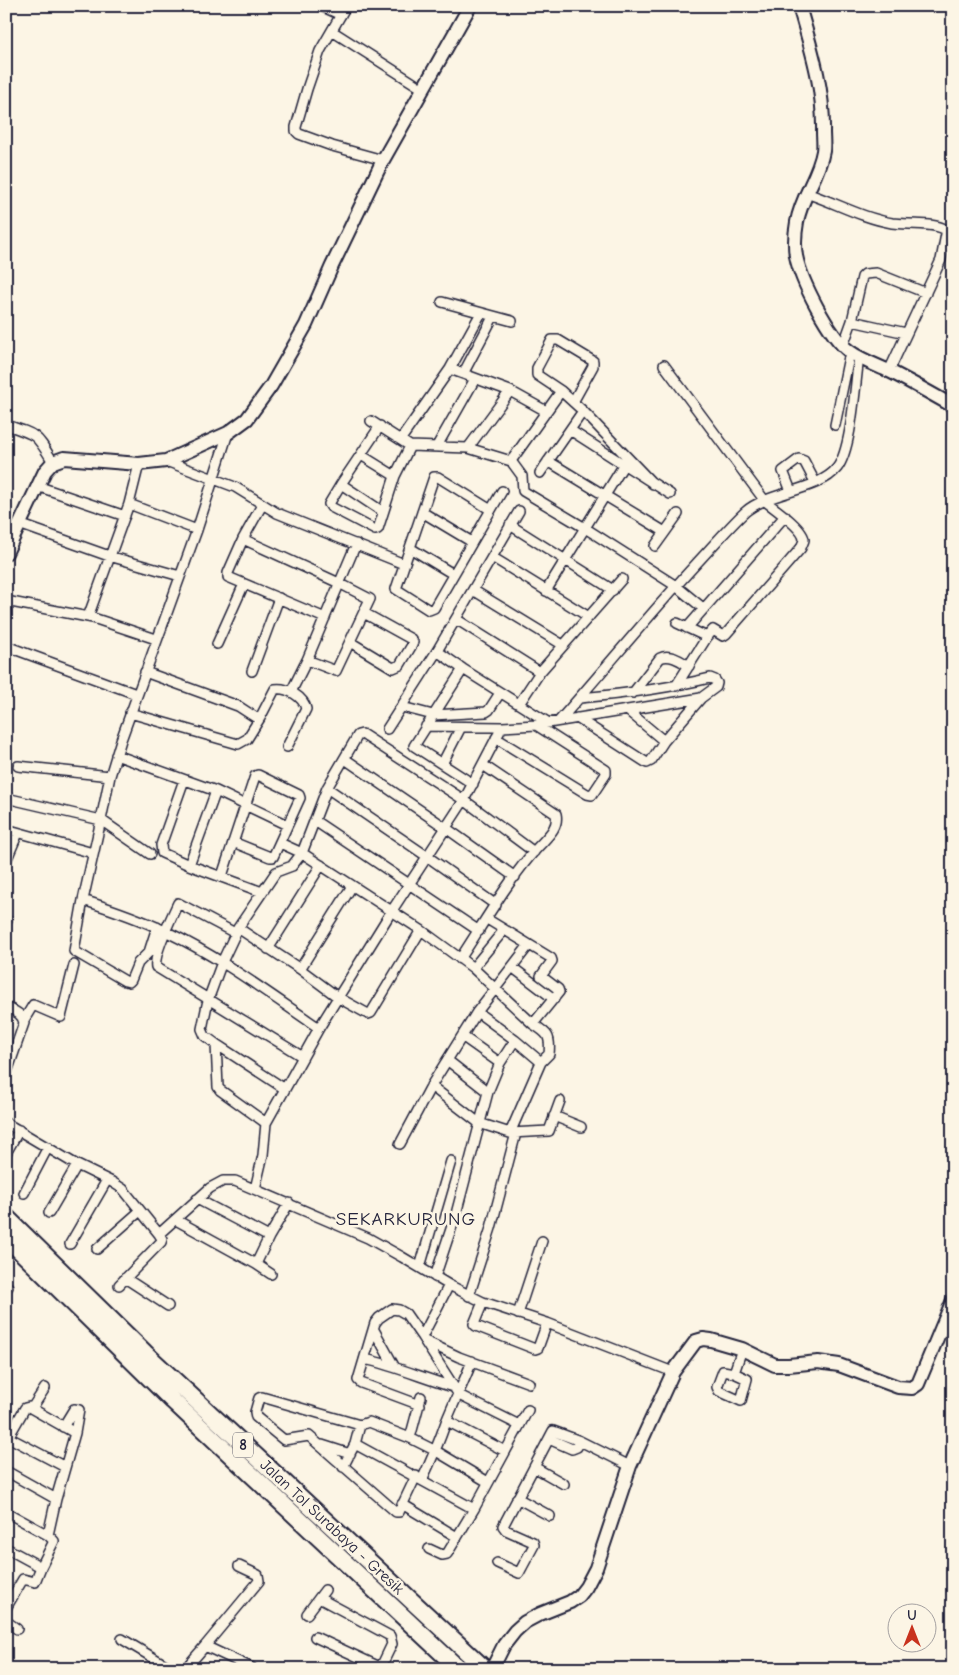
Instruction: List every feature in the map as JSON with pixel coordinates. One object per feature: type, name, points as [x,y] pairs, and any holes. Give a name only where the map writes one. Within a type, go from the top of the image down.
[{"type":"highway","name":"Jalan Tol Surabaya - Gresik","points":[[6,1217],[151,1359],[485,1669]]},
{"type":"highway","name":"Jalan Tol Surabaya - Gresik","points":[[6,1237],[173,1401],[459,1669]]},
{"type":"main road","points":[[6,552],[37,486],[45,471],[53,462],[64,458],[139,464],[166,461],[228,433],[247,420],[261,402],[306,325],[383,160],[470,6]]},
{"type":"main road","points":[[799,6],[814,59],[824,107],[823,151],[797,219],[794,241],[796,257],[803,277],[828,326],[851,352],[953,406]]},
{"type":"main road","points":[[492,1669],[504,1645],[525,1622],[570,1602],[579,1596],[586,1587],[596,1568],[630,1466],[673,1372],[696,1341],[711,1340],[742,1349],[775,1365],[789,1366],[818,1362],[839,1365],[898,1387],[912,1388],[918,1384],[953,1300]]},
{"type":"street","points":[[321,6],[341,15]]},
{"type":"street","points":[[346,6],[320,51],[296,131],[299,134],[332,146],[383,160]]},
{"type":"street","points":[[332,32],[423,89]]},
{"type":"street","points":[[806,194],[871,218],[892,223],[938,227],[946,230],[941,260],[889,371]]},
{"type":"street","points":[[559,721],[676,586],[747,510],[815,482],[829,475],[837,468],[847,448],[852,321],[862,278],[865,274],[876,273],[926,293]]},
{"type":"street","points":[[442,302],[512,321]]},
{"type":"street","points":[[401,439],[450,369],[481,313]]},
{"type":"street","points":[[463,374],[493,317]]},
{"type":"street","points":[[852,321],[906,333]]},
{"type":"street","points":[[573,402],[593,361],[591,358],[555,340],[550,343],[537,368],[537,375],[573,402],[626,462]]},
{"type":"street","points":[[835,425],[851,352]]},
{"type":"street","points":[[664,365],[765,502],[785,516],[802,534],[804,541],[801,548],[726,634],[723,636],[713,630],[707,636],[676,686]]},
{"type":"street","points":[[450,369],[510,391],[546,411]]},
{"type":"street","points":[[436,446],[475,379]]},
{"type":"street","points":[[468,448],[510,391]]},
{"type":"street","points":[[511,461],[561,392]]},
{"type":"street","points":[[540,473],[583,412]]},
{"type":"street","points":[[371,421],[410,446],[468,448],[511,461],[522,476],[523,491],[676,586],[704,609]]},
{"type":"street","points":[[6,425],[31,432],[39,439],[53,462]]},
{"type":"street","points":[[380,426],[341,484],[329,504],[331,507],[375,530],[378,529],[395,476],[410,446]]},
{"type":"street","points":[[570,430],[626,462],[653,484],[670,494]]},
{"type":"street","points":[[228,433],[197,530],[136,694],[116,755],[93,853],[74,951],[128,982],[131,980],[138,963],[149,952],[178,902],[237,931],[268,949],[300,969],[338,998],[368,1014],[421,930]]},
{"type":"street","points":[[361,455],[395,476]]},
{"type":"street","points":[[791,491],[783,471],[799,459],[804,461],[815,482]]},
{"type":"street","points":[[548,460],[665,532]]},
{"type":"street","points":[[166,461],[235,487],[262,505],[305,525],[404,564]]},
{"type":"street","points":[[546,591],[626,462]]},
{"type":"street","points":[[88,617],[129,504],[139,464]]},
{"type":"street","points":[[491,510],[438,477],[434,477],[396,589],[429,610],[434,608],[453,574],[491,510],[502,491]]},
{"type":"street","points":[[341,484],[383,512]]},
{"type":"street","points":[[37,486],[125,516]]},
{"type":"street","points":[[129,504],[197,530]]},
{"type":"street","points":[[262,505],[243,540],[228,573],[228,577],[325,618]]},
{"type":"street","points":[[387,729],[456,619],[519,511]]},
{"type":"street","points":[[422,512],[472,542]]},
{"type":"street","points":[[656,546],[678,514]]},
{"type":"street","points":[[688,628],[785,516]]},
{"type":"street","points":[[19,524],[109,556],[180,576]]},
{"type":"street","points":[[510,526],[612,590]]},
{"type":"street","points":[[243,540],[368,597],[370,602],[336,671],[307,660]]},
{"type":"street","points":[[290,692],[307,660],[356,544]]},
{"type":"street","points":[[410,548],[453,574]]},
{"type":"street","points":[[492,557],[589,617]]},
{"type":"street","points":[[519,704],[540,672],[622,579]]},
{"type":"street","points":[[217,644],[244,584]]},
{"type":"street","points":[[473,590],[564,645]]},
{"type":"street","points":[[252,671],[279,598]]},
{"type":"street","points":[[6,601],[88,617],[156,639]]},
{"type":"street","points":[[350,642],[393,668],[400,665],[414,642],[364,614]]},
{"type":"street","points":[[456,619],[540,672]]},
{"type":"street","points":[[677,623],[707,636]]},
{"type":"street","points":[[6,646],[136,694]]},
{"type":"street","points":[[437,650],[463,669],[548,723]]},
{"type":"street","points":[[633,693],[660,658],[670,656],[689,666]]},
{"type":"street","points":[[463,669],[414,746],[473,784]]},
{"type":"street","points":[[145,672],[238,706],[260,718]]},
{"type":"street","points":[[577,718],[646,763],[652,761],[664,741],[701,698],[716,687],[717,683],[710,678],[633,693],[580,698]]},
{"type":"street","points":[[130,713],[238,744],[247,739],[275,688],[283,688],[304,703],[306,709],[287,747]]},
{"type":"street","points":[[402,707],[434,715],[488,711],[500,692]]},
{"type":"street","points":[[426,726],[502,727],[536,725],[701,698]]},
{"type":"street","points":[[627,710],[664,741]]},
{"type":"street","points":[[496,738],[590,796],[592,795],[606,774],[606,770],[536,725]]},
{"type":"street","points":[[442,764],[461,727]]},
{"type":"street","points":[[255,1189],[266,1123],[319,1028],[464,800],[502,727]]},
{"type":"street","points":[[285,1089],[216,1044],[205,1036],[202,1029],[208,1000],[222,962],[237,931],[276,872],[292,866],[302,853],[327,788],[358,735],[362,734],[464,800],[534,852]]},
{"type":"street","points":[[116,755],[216,791],[288,825]]},
{"type":"street","points":[[345,759],[515,877]]},
{"type":"street","points":[[460,959],[515,877],[553,831],[557,823],[556,814],[483,765]]},
{"type":"street","points":[[18,766],[110,776]]},
{"type":"street","points":[[222,876],[254,776],[256,775],[297,793],[300,798],[274,856],[271,858],[233,842]]},
{"type":"street","points":[[184,780],[161,848],[162,853],[262,892]]},
{"type":"street","points":[[327,788],[428,856],[496,905]]},
{"type":"street","points":[[189,865],[216,791]]},
{"type":"street","points":[[6,798],[101,820],[150,854]]},
{"type":"street","points":[[315,821],[479,931]]},
{"type":"street","points":[[6,829],[93,853]]},
{"type":"street","points":[[6,861],[18,832]]},
{"type":"street","points":[[280,843],[302,853],[421,930],[473,968],[533,1024],[546,1033],[549,1039],[549,1054],[541,1062],[513,1133],[491,1228],[469,1296]]},
{"type":"street","points":[[268,949],[321,865]]},
{"type":"street","points":[[300,969],[352,886]]},
{"type":"street","points":[[83,900],[123,913],[161,929],[222,962],[319,1028]]},
{"type":"street","points":[[487,919],[551,958],[552,961],[541,976],[558,989],[558,994],[533,1024]]},
{"type":"street","points":[[161,929],[155,962],[156,967],[303,1057]]},
{"type":"street","points":[[473,968],[504,930]]},
{"type":"street","points":[[400,1144],[430,1086],[477,1012],[529,945]]},
{"type":"street","points":[[6,1075],[10,1050],[24,1020],[34,1005],[61,1017],[74,965]]},
{"type":"street","points":[[512,967],[554,999]]},
{"type":"street","points":[[6,1007],[24,1020]]},
{"type":"street","points":[[477,1012],[541,1062]]},
{"type":"street","points":[[462,1036],[500,1063]]},
{"type":"street","points":[[435,1277],[456,1214],[488,1092],[500,1063],[515,1040]]},
{"type":"street","points":[[216,1044],[218,1087],[266,1123]]},
{"type":"street","points":[[447,1060],[488,1092]]},
{"type":"street","points":[[430,1086],[479,1123],[513,1133],[549,1131],[560,1100]]},
{"type":"street","points":[[554,1116],[580,1127]]},
{"type":"street","points":[[6,1123],[77,1165],[123,1189],[162,1239],[122,1282],[168,1306]]},
{"type":"street","points":[[6,1153],[19,1130]]},
{"type":"street","points":[[24,1193],[48,1147]]},
{"type":"street","points":[[420,1267],[451,1161]]},
{"type":"street","points":[[49,1213],[77,1165]]},
{"type":"street","points":[[70,1244],[107,1180]]},
{"type":"street","points":[[159,1234],[176,1220],[197,1198],[223,1181],[236,1181],[368,1238],[420,1267],[448,1286],[469,1296],[547,1323],[673,1372]]},
{"type":"street","points":[[197,1198],[269,1236]]},
{"type":"street","points":[[256,1264],[269,1236],[289,1203]]},
{"type":"street","points":[[96,1249],[140,1211]]},
{"type":"street","points":[[176,1220],[271,1274]]},
{"type":"street","points":[[518,1314],[542,1241]]},
{"type":"street","points":[[424,1339],[448,1286]]},
{"type":"street","points":[[483,1302],[475,1320],[474,1324],[476,1326],[535,1349],[538,1348],[547,1323]]},
{"type":"street","points":[[410,1438],[421,1401],[359,1382],[358,1380],[375,1324],[379,1318],[392,1309],[406,1314],[459,1395],[519,1425]]},
{"type":"street","points":[[374,1330],[394,1366]]},
{"type":"street","points":[[424,1339],[472,1361],[529,1383]]},
{"type":"street","points":[[734,1372],[742,1349]]},
{"type":"street","points":[[365,1358],[453,1387]]},
{"type":"street","points":[[472,1361],[436,1451],[398,1512],[343,1467],[319,1444],[307,1436],[284,1440],[255,1415],[259,1398],[262,1397],[360,1425],[369,1422],[374,1423],[436,1451],[488,1482]]},
{"type":"street","points":[[426,1379],[442,1368]]},
{"type":"street","points":[[32,1408],[45,1388]]},
{"type":"street","points":[[65,1467],[7,1439],[25,1408],[32,1408],[75,1434]]},
{"type":"street","points":[[48,1535],[56,1499],[75,1434],[79,1410],[74,1408],[63,1427]]},
{"type":"street","points":[[429,1549],[445,1555],[474,1509],[528,1410]]},
{"type":"street","points":[[447,1421],[505,1451]]},
{"type":"street","points":[[343,1467],[355,1444],[360,1425]]},
{"type":"street","points":[[497,1563],[519,1573],[534,1545],[533,1542],[503,1526],[548,1439],[572,1448],[577,1446],[580,1441],[630,1466]]},
{"type":"street","points":[[319,1444],[350,1454]]},
{"type":"street","points":[[355,1444],[474,1509]]},
{"type":"street","points":[[534,1467],[564,1484]]},
{"type":"street","points":[[6,1471],[56,1499]]},
{"type":"street","points":[[518,1498],[550,1516]]},
{"type":"street","points":[[402,1504],[457,1537]]},
{"type":"street","points":[[6,1512],[54,1540],[54,1544],[34,1582],[23,1578],[6,1608]]},
{"type":"street","points":[[6,1548],[41,1567]]},
{"type":"street","points":[[184,1669],[260,1579],[258,1575],[239,1566]]},
{"type":"street","points":[[307,1614],[325,1590]]},
{"type":"street","points":[[315,1637],[382,1668],[392,1644],[390,1636],[319,1598]]},
{"type":"street","points":[[6,1622],[18,1629]]},
{"type":"street","points":[[122,1640],[172,1669]]},
{"type":"street","points":[[205,1646],[252,1668]]},
{"type":"district","name":"SEKARKURUNG","points":[[406,1219]]}]
